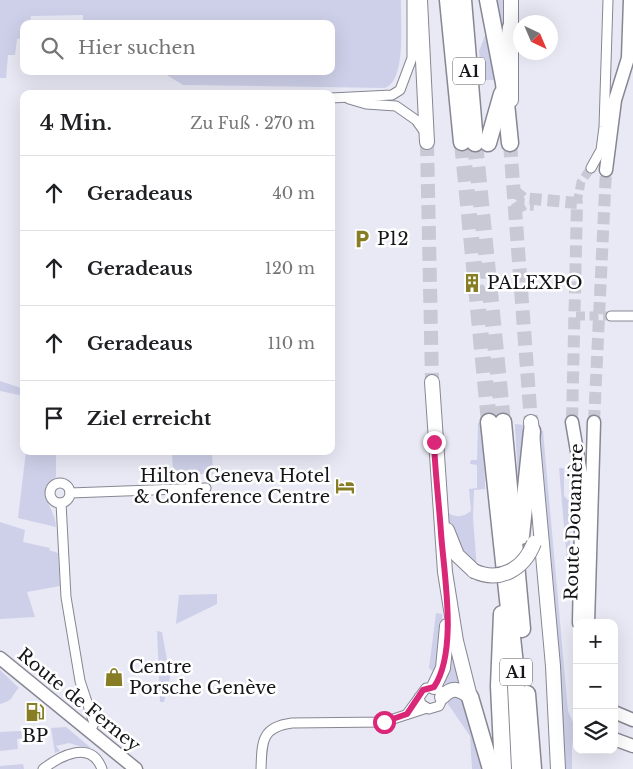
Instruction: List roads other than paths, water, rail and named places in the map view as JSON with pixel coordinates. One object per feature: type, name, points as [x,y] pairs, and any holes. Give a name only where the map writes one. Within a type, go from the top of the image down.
[{"type":"highway","name":"A1","points":[[448,0],[475,143]]},
{"type":"highway","name":"A1","points":[[463,0],[475,143]]},
{"type":"highway","points":[[488,0],[504,83],[510,143]]},
{"type":"highway","points":[[475,143],[504,83],[511,27]]},
{"type":"highway","name":"A1","points":[[520,769],[515,665],[504,576],[496,422],[520,596],[533,769]]},
{"type":"highway","points":[[520,596],[522,532],[531,427]]},
{"type":"highway","points":[[503,769],[499,686],[504,576]]},
{"type":"highway","points":[[470,697],[491,769]]},
{"type":"main road","points":[[420,0],[427,139]]},
{"type":"main road","points":[[510,143],[511,0]]},
{"type":"main road","points":[[432,382],[445,572],[445,658],[438,692],[458,689],[470,697]]},
{"type":"main road","points":[[531,427],[553,666],[558,769]]},
{"type":"main road","points":[[440,505],[452,547],[463,563],[474,571],[494,576],[509,572],[524,560],[534,543],[539,513]]},
{"type":"main road","points":[[445,572],[456,641],[470,697]]},
{"type":"street","points":[[347,99],[366,95],[392,95],[400,90],[412,58],[412,0]]},
{"type":"street","points":[[591,168],[601,150],[604,127],[608,0]]},
{"type":"street","points":[[606,170],[615,100],[628,58],[630,0]]},
{"type":"street","points":[[335,98],[366,104],[396,106],[416,120],[427,139]]},
{"type":"street","points":[[611,316],[633,316]]},
{"type":"street","points":[[572,422],[582,480],[579,619]]},
{"type":"street","name":"Route Douanière","points":[[588,619],[594,422]]},
{"type":"street","points":[[61,503],[51,497],[54,485],[61,483],[66,485],[70,492]]},
{"type":"street","points":[[70,492],[206,488]]},
{"type":"street","points":[[61,503],[67,500],[70,492]]},
{"type":"street","points":[[61,503],[66,597],[80,681],[94,723],[90,732]]},
{"type":"street","name":"Route de Ferney","points":[[0,658],[136,769]]},
{"type":"street","points":[[261,769],[263,740],[268,732],[278,726],[292,723],[384,722],[439,706],[438,692],[426,688],[407,714]]},
{"type":"street","points":[[420,697],[421,704],[427,708]]},
{"type":"street","points":[[618,714],[630,719]]},
{"type":"street","points":[[618,740],[633,746]]},
{"type":"street","points":[[43,769],[65,754],[78,752],[90,755],[102,769]]},
{"type":"tunnel","points":[[427,142],[432,382]]},
{"type":"tunnel","points":[[462,142],[489,422]]},
{"type":"tunnel","points":[[475,143],[503,422]]},
{"type":"tunnel","points":[[510,143],[531,422]]},
{"type":"tunnel","points":[[577,203],[581,182],[591,168]]},
{"type":"tunnel","points":[[594,422],[606,170]]},
{"type":"tunnel","points":[[514,191],[523,198],[577,203],[572,422]]},
{"type":"tunnel","points":[[514,210],[524,204],[534,205]]},
{"type":"tunnel","points":[[576,316],[611,316]]},
{"type":"place","name":"P12","points":[[362,239]]},
{"type":"place","name":"PALEXPO","points":[[472,283]]},
{"type":"place","name":"Hilton Geneva Hotel & Conference Centre","points":[[345,486]]},
{"type":"place","name":"Centre Porsche Genève","points":[[114,677]]},
{"type":"place","name":"BP","points":[[35,712]]}]
